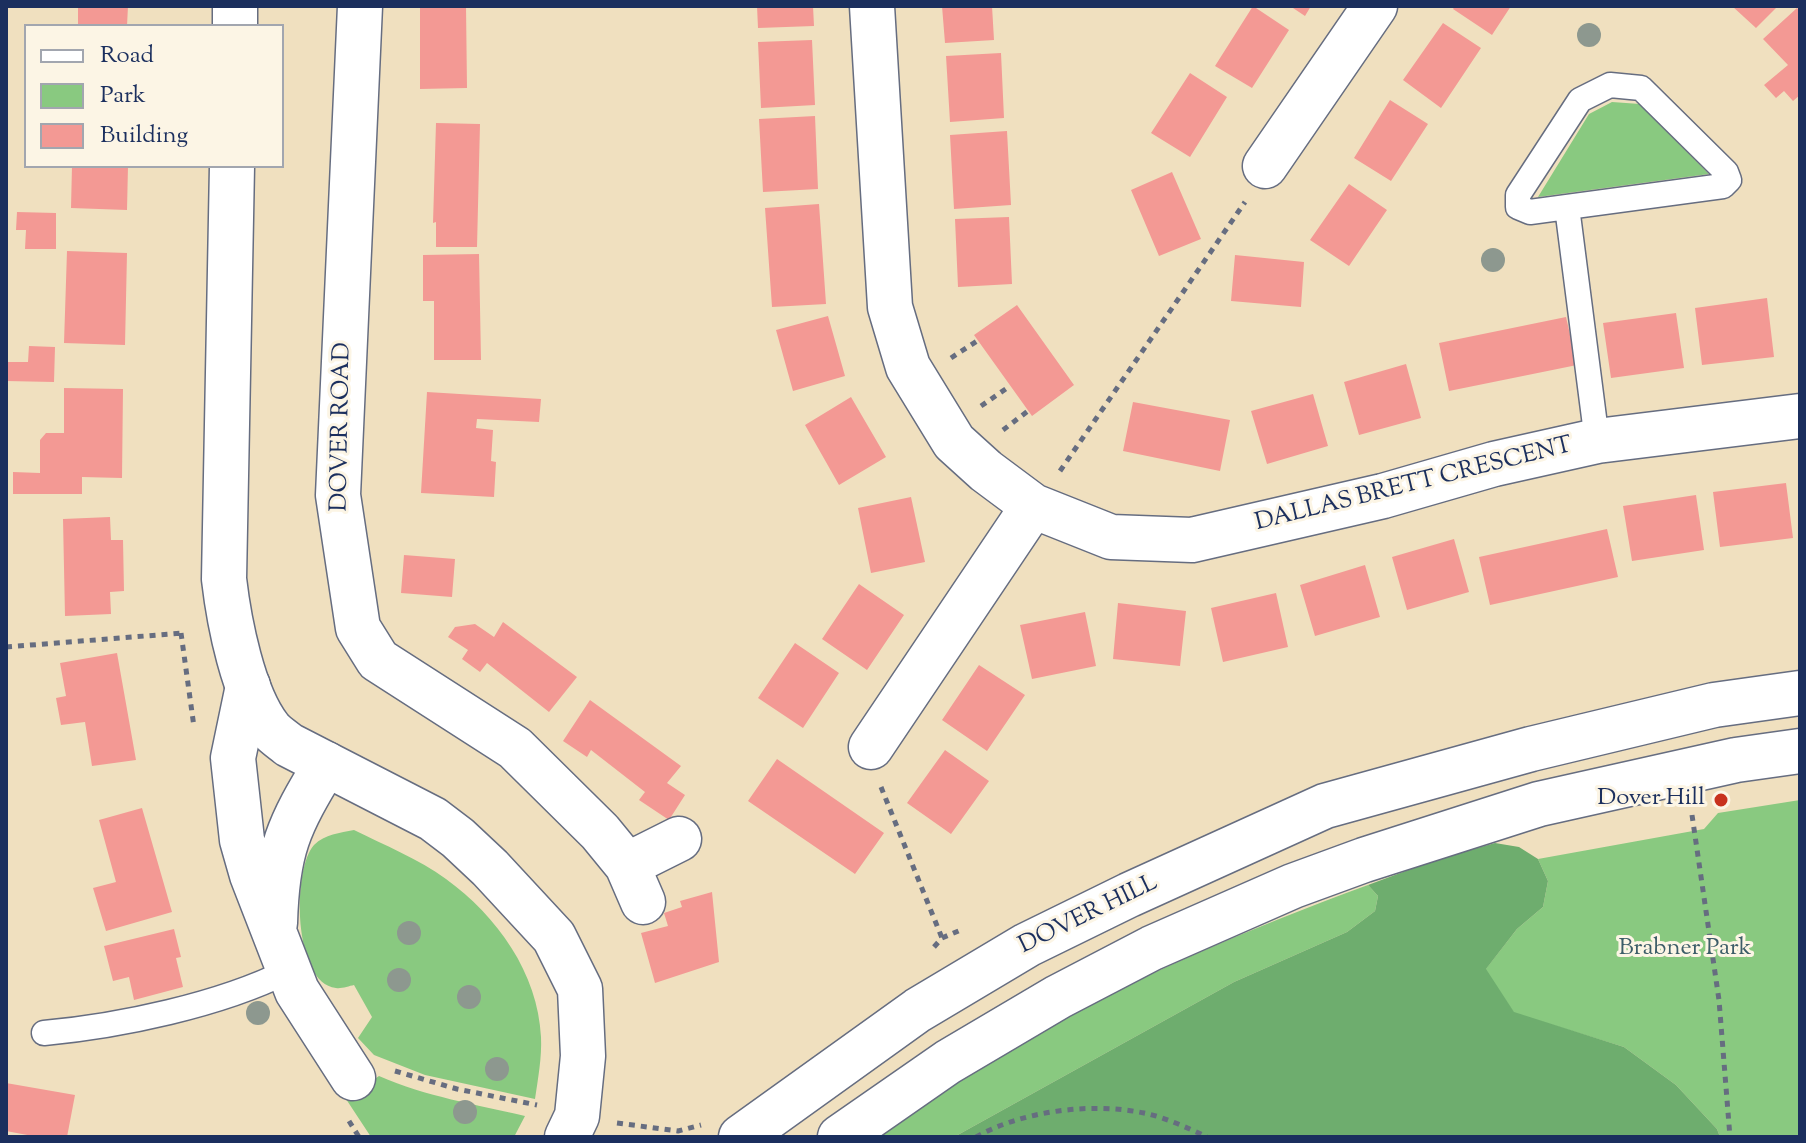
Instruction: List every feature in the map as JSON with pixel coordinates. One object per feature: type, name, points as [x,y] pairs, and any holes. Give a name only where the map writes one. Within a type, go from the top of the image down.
[{"type":"street","name":"DOVER ROAD","points":[[360,6],[338,495],[358,628],[378,660],[515,748],[600,832],[635,884],[679,839]]},
{"type":"street","name":"DALLAS BRETT CRESCENT","points":[[872,6],[890,307],[901,349],[917,384],[954,442],[986,471],[1046,490],[1111,537],[1192,540],[1383,496],[1494,464],[1597,441],[1800,416]]},
{"type":"street","points":[[1265,166],[1375,6]]},
{"type":"street","points":[[232,168],[224,579],[231,626],[248,686],[271,730],[289,745],[433,819],[458,838],[554,937],[580,989],[583,1056],[577,1116],[560,1122]]},
{"type":"street","points":[[871,747],[1046,490]]},
{"type":"street","points":[[248,686],[233,758],[237,805],[252,875],[282,954],[338,1030],[353,1078]]},
{"type":"street","name":"DOVER HILL","points":[[741,1137],[918,1010],[1027,945],[1325,806],[1531,749],[1699,709],[1800,693]]},
{"type":"street","points":[[840,1137],[948,1062],[1058,997],[1152,948],[1293,886],[1539,804],[1685,770],[1800,751]]},
{"type":"street","points":[[282,954],[276,882],[282,850],[290,826],[326,764]]},
{"type":"lane","points":[[1610,85],[1641,88],[1726,172],[1729,180],[1723,186],[1567,207],[1530,212],[1518,207],[1518,195],[1580,100],[1610,85]]},
{"type":"lane","points":[[1567,207],[1597,441]]},
{"type":"lane","points":[[44,1033],[88,1029],[259,986],[282,954]]},
{"type":"path","points":[[1046,490],[1243,205],[1265,166]]},
{"type":"path","points":[[946,362],[977,341]]},
{"type":"path","points":[[976,409],[1010,386]]},
{"type":"path","points":[[997,435],[1028,411]]},
{"type":"path","points":[[6,647],[181,633]]},
{"type":"path","points":[[1685,770],[1719,1000],[1730,1137]]},
{"type":"path","points":[[886,798],[942,938]]},
{"type":"path","points":[[353,1078],[375,1065],[560,1122]]},
{"type":"path","points":[[976,1137],[994,1127],[1033,1115],[1105,1109],[1145,1113],[1207,1137]]},
{"type":"green space","points":[[1612,102],[1640,104],[1709,174],[1538,197],[1589,114]]},
{"type":"green space","name":"Brabner Park","points":[[1800,800],[1800,1137],[1720,1137],[1717,1129],[1676,1085],[1624,1047],[1514,1013],[1485,970],[1517,929],[1543,907],[1548,881],[1538,859],[1704,829],[1718,813]]},
{"type":"green space","points":[[354,830],[446,879],[482,910],[512,948],[532,991],[538,1013],[541,1052],[535,1099],[425,1075],[374,1055],[358,1038],[372,1017],[354,985],[336,988],[322,981],[311,967],[304,947],[300,899],[302,877],[314,845],[328,836]]},
{"type":"green space","points":[[1495,843],[1519,847],[1538,859],[1548,881],[1543,907],[1517,929],[1486,969],[1514,1012],[1624,1047],[1676,1085],[1717,1129],[1720,1137],[954,1137],[1234,982],[1347,932],[1375,911],[1378,896],[1368,885],[1438,859]]},
{"type":"green space","points":[[1368,885],[1378,896],[1375,911],[1347,932],[1234,982],[954,1137],[863,1137],[999,1052],[1061,1018],[1234,937]]},
{"type":"green space","points":[[379,1076],[433,1095],[525,1116],[514,1137],[371,1137],[346,1099]]},
{"type":"building","points":[[78,6],[128,6],[127,24],[78,24]]},
{"type":"building","points":[[420,6],[466,6],[467,88],[420,89]]},
{"type":"building","points":[[757,6],[813,6],[814,26],[758,28]]},
{"type":"building","points":[[942,6],[992,6],[994,40],[945,43]]},
{"type":"building","points":[[1253,6],[1289,30],[1252,88],[1215,66]]},
{"type":"building","points":[[1290,6],[1311,6],[1305,16]]},
{"type":"building","points":[[1455,6],[1511,6],[1492,35],[1453,9]]},
{"type":"building","points":[[1732,6],[1778,6],[1756,28]]},
{"type":"building","points":[[1797,8],[1800,11],[1800,95],[1793,101],[1784,91],[1776,98],[1764,85],[1788,65],[1763,39]]},
{"type":"building","points":[[1443,23],[1481,48],[1441,108],[1403,80]]},
{"type":"building","points":[[812,40],[815,105],[761,108],[758,42]]},
{"type":"building","points":[[1001,53],[1004,118],[950,122],[946,56]]},
{"type":"building","points":[[1190,73],[1227,97],[1190,157],[1151,133]]},
{"type":"building","points":[[1390,100],[1428,124],[1391,181],[1354,158]]},
{"type":"building","points":[[815,116],[818,189],[763,192],[759,119]]},
{"type":"building","points":[[436,123],[480,124],[477,247],[436,247],[436,222],[433,223]]},
{"type":"building","points":[[1007,131],[1011,205],[954,209],[950,135]]},
{"type":"building","points":[[72,168],[128,168],[127,210],[71,208]]},
{"type":"building","points":[[1172,172],[1201,239],[1159,256],[1131,190]]},
{"type":"building","points":[[1349,184],[1387,210],[1349,266],[1310,240]]},
{"type":"building","points":[[819,204],[826,304],[772,307],[765,208]]},
{"type":"building","points":[[17,212],[56,213],[56,249],[25,249],[26,230],[16,230]]},
{"type":"building","points":[[1009,217],[1012,284],[958,287],[955,219]]},
{"type":"building","points":[[67,251],[127,253],[125,345],[64,343]]},
{"type":"building","points":[[479,254],[481,360],[434,360],[434,301],[423,301],[423,255]]},
{"type":"building","points":[[1235,255],[1304,262],[1301,307],[1231,301]]},
{"type":"building","points":[[1767,298],[1774,357],[1702,365],[1695,308]]},
{"type":"building","points":[[1017,305],[1074,385],[1032,416],[974,335]]},
{"type":"building","points":[[1676,313],[1684,368],[1611,378],[1603,323]]},
{"type":"building","points":[[828,316],[845,376],[793,391],[776,330]]},
{"type":"building","points":[[1566,317],[1577,365],[1449,391],[1439,343]]},
{"type":"building","points":[[29,346],[55,347],[54,382],[6,381],[6,362],[28,362]]},
{"type":"building","points":[[1406,364],[1421,418],[1359,435],[1344,382]]},
{"type":"building","points":[[64,388],[123,389],[122,478],[82,477],[82,494],[13,494],[13,472],[40,473],[40,440],[46,433],[64,433]]},
{"type":"building","points":[[427,392],[541,399],[539,422],[477,419],[476,428],[493,430],[491,461],[496,462],[494,497],[421,493]]},
{"type":"building","points":[[1313,394],[1328,446],[1267,464],[1251,411]]},
{"type":"building","points":[[851,397],[886,457],[839,485],[805,425]]},
{"type":"building","points":[[1133,402],[1230,420],[1220,471],[1123,451]]},
{"type":"building","points":[[1786,483],[1793,538],[1720,547],[1713,492]]},
{"type":"building","points":[[1696,495],[1704,550],[1632,561],[1623,506]]},
{"type":"building","points":[[911,497],[925,562],[871,573],[858,508]]},
{"type":"building","points":[[110,517],[111,540],[123,540],[124,591],[110,592],[111,614],[65,616],[63,519]]},
{"type":"building","points":[[1607,529],[1618,577],[1490,605],[1479,557]]},
{"type":"building","points":[[1454,539],[1469,592],[1407,610],[1392,557]]},
{"type":"building","points":[[404,555],[455,559],[452,597],[401,593]]},
{"type":"building","points":[[1365,565],[1380,617],[1315,636],[1300,585]]},
{"type":"building","points":[[859,584],[904,615],[867,670],[822,639]]},
{"type":"building","points":[[1276,593],[1288,647],[1223,662],[1211,608]]},
{"type":"building","points":[[1118,603],[1186,611],[1180,666],[1113,659]]},
{"type":"building","points":[[1085,612],[1096,666],[1032,679],[1020,625]]},
{"type":"building","points":[[503,622],[577,677],[549,712],[487,663],[480,672],[462,659],[468,650],[448,637],[455,627],[475,624],[494,637]]},
{"type":"building","points":[[795,643],[839,673],[803,728],[758,698]]},
{"type":"building","points":[[117,653],[136,760],[92,766],[85,722],[61,725],[56,698],[66,696],[60,663]]},
{"type":"building","points":[[979,665],[1025,695],[987,751],[942,720]]},
{"type":"building","points":[[590,700],[681,766],[667,783],[685,795],[669,820],[639,800],[645,792],[591,750],[587,757],[563,741]]},
{"type":"building","points":[[945,750],[989,781],[951,834],[907,803]]},
{"type":"building","points":[[777,759],[884,833],[855,874],[748,801]]},
{"type":"building","points":[[142,808],[172,912],[106,931],[93,888],[116,882],[99,820]]},
{"type":"building","points":[[712,892],[719,962],[655,983],[641,933],[668,926],[664,913],[682,907],[680,901]]},
{"type":"building","points":[[174,929],[181,957],[176,958],[183,987],[134,1000],[129,977],[113,981],[104,946]]},
{"type":"building","points":[[6,1083],[75,1095],[67,1137],[38,1137],[6,1131]]},
{"type":"place","name":"Dover Hill","points":[[1721,800]]}]
